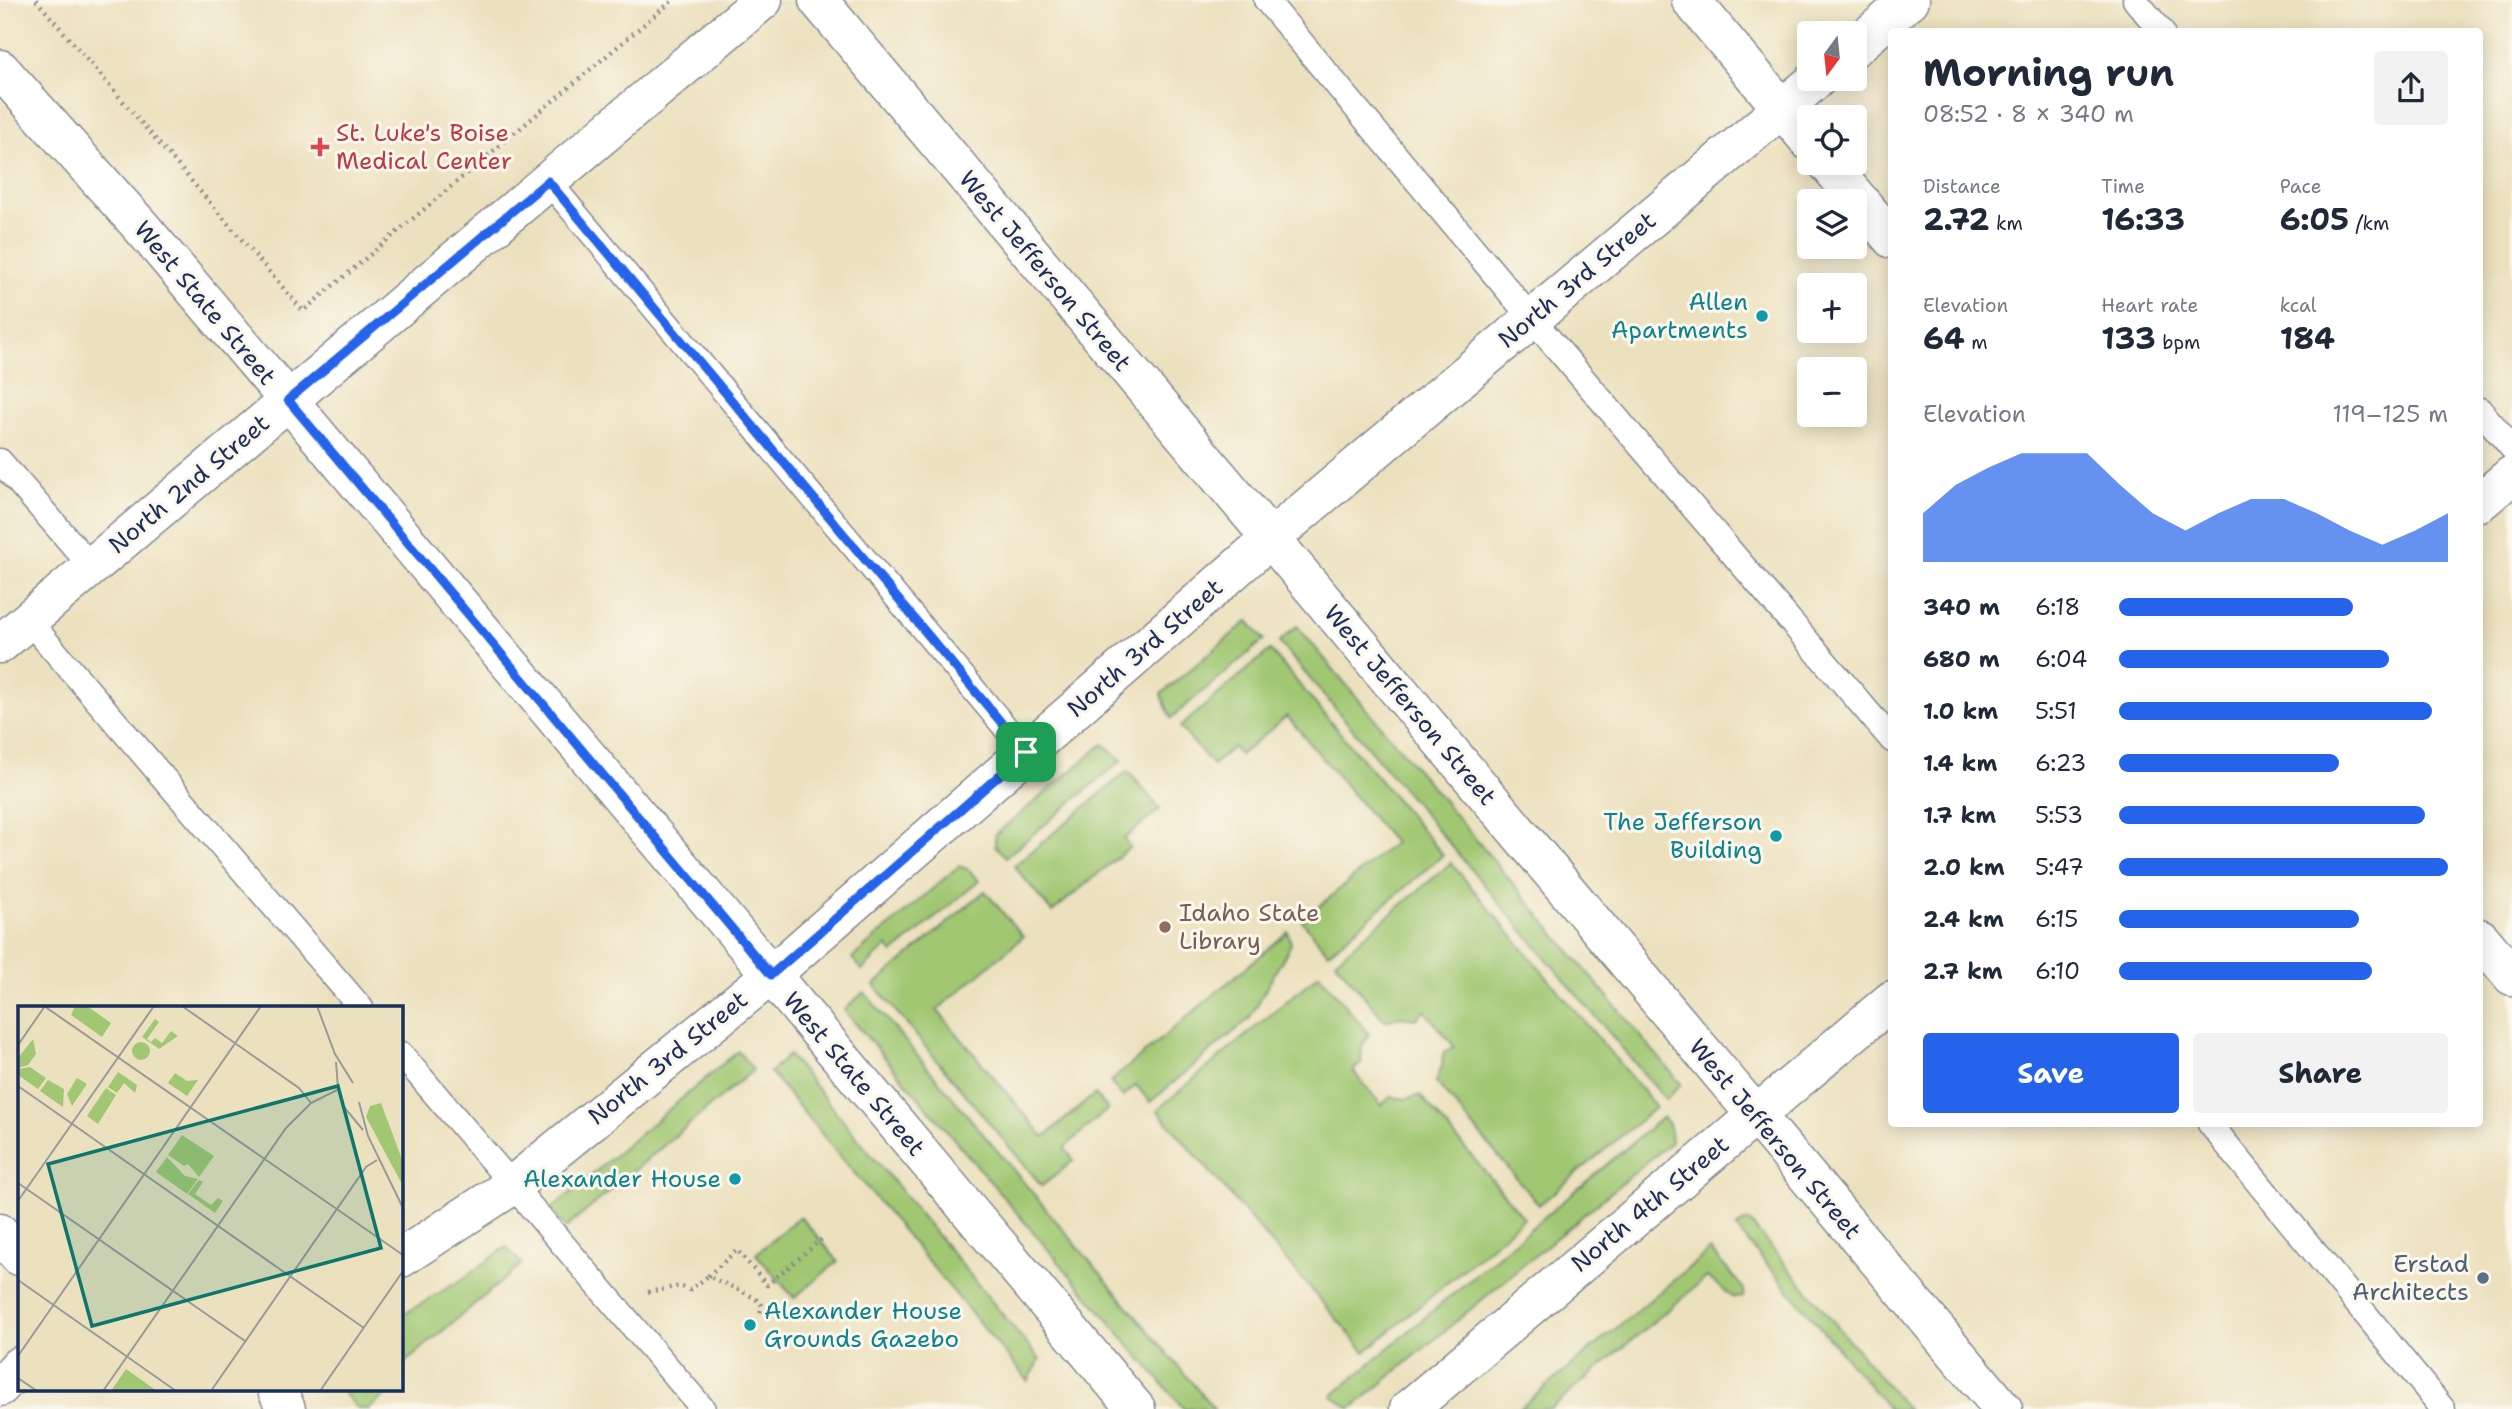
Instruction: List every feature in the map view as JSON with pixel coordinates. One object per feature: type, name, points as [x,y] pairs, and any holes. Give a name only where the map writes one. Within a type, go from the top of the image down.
[{"type":"street","name":"North 2nd Street","points":[[14,632],[763,0]]},
{"type":"street","name":"West Jefferson Street","points":[[818,0],[2003,1409]]},
{"type":"street","points":[[1690,0],[1797,126]]},
{"type":"street","points":[[1867,37],[1910,0]]},
{"type":"street","name":"West State Street","points":[[0,69],[143,229],[288,400],[1136,1409]]},
{"type":"street","name":"North 3rd Street","points":[[402,1257],[513,1185],[771,975],[1270,539],[1803,91]]},
{"type":"street","points":[[1837,175],[1888,234]]},
{"type":"street","points":[[2483,499],[2512,475]]},
{"type":"street","points":[[2483,942],[2512,976]]},
{"type":"street","name":"North 4th Street","points":[[1409,1409],[1888,1003]]},
{"type":"street","points":[[0,1233],[18,1255]]},
{"type":"street","points":[[279,1392],[286,1409]]},
{"type":"lane","points":[[1266,0],[1532,319],[1888,735]]},
{"type":"lane","points":[[2135,0],[2159,28]]},
{"type":"lane","points":[[548,181],[1026,752]]},
{"type":"lane","points":[[2483,413],[2512,447]]},
{"type":"lane","points":[[0,461],[91,566]]},
{"type":"lane","points":[[14,632],[359,1006]]},
{"type":"lane","points":[[402,1055],[703,1409]]},
{"type":"lane","points":[[2212,1127],[2443,1409]]},
{"type":"path","points":[[36,0],[303,312],[673,0]]},
{"type":"path","points":[[609,1299],[680,1286],[690,1290],[737,1251],[767,1285],[823,1238]]},
{"type":"path","points":[[708,1276],[758,1298],[762,1306],[760,1312]]},
{"type":"green space","points":[[1248,621],[1264,640],[1171,718],[1161,694]]},
{"type":"green space","points":[[1297,626],[1681,1084],[1666,1100],[1279,642]]},
{"type":"green space","points":[[1270,650],[1443,855],[1328,953],[1302,921],[1394,843],[1287,716],[1240,755],[1233,747],[1213,765],[1180,727]]},
{"type":"green space","points":[[1103,744],[1122,760],[1006,857],[995,846],[995,835]]},
{"type":"green space","points":[[1128,771],[1160,809],[1124,839],[1130,847],[1052,912],[1014,866]]},
{"type":"green space","points":[[1451,863],[1656,1107],[1539,1205],[1436,1082],[1443,1054],[1454,1046],[1425,1011],[1415,1019],[1401,1017],[1385,1021],[1335,961]]},
{"type":"green space","points":[[959,866],[968,869],[979,881],[893,953],[887,946],[862,970],[852,958]]},
{"type":"green space","points":[[985,891],[1023,937],[937,1010],[1044,1137],[1095,1094],[1108,1109],[1064,1148],[1074,1160],[1042,1186],[874,985]]},
{"type":"green space","points":[[1288,932],[1291,944],[1249,1019],[1150,1102],[1136,1085],[1123,1097],[1110,1082]]},
{"type":"green space","points":[[1319,974],[1369,1034],[1362,1047],[1361,1063],[1353,1071],[1381,1105],[1391,1097],[1408,1099],[1420,1095],[1524,1218],[1365,1352],[1157,1110]]},
{"type":"green space","points":[[864,992],[1214,1409],[1184,1409],[844,1010]]},
{"type":"green space","points":[[738,1051],[753,1070],[566,1228],[550,1210]]},
{"type":"green space","points":[[789,1055],[1040,1360],[1028,1381],[770,1072]]},
{"type":"green space","points":[[1663,1117],[1669,1124],[1671,1142],[1351,1409],[1332,1396]]},
{"type":"green space","points":[[800,1216],[838,1261],[794,1298],[756,1254]]},
{"type":"green space","points":[[1749,1221],[1907,1409],[1889,1409],[1736,1228]]},
{"type":"green space","points":[[506,1247],[522,1264],[402,1365],[402,1315],[464,1278]]},
{"type":"green space","points":[[1710,1250],[1744,1289],[1743,1297],[1734,1298],[1707,1277],[1550,1409],[1519,1409]]},
{"type":"green space","points":[[343,1392],[390,1392],[369,1409],[358,1409]]},
{"type":"place","name":"St. Luke's Boise Medical Center","points":[[320,147]]},
{"type":"place","name":"Allen Apartments","points":[[1762,316]]},
{"type":"place","name":"The Jefferson Building","points":[[1776,836]]},
{"type":"place","name":"Idaho State Library","points":[[1165,927]]},
{"type":"place","name":"Alexander House","points":[[735,1179]]},
{"type":"place","name":"Erstad Architects","points":[[2483,1278]]},
{"type":"place","name":"Alexander House Grounds Gazebo","points":[[750,1325]]},
{"type":"route","points":[[548,181],[1026,752],[771,975],[288,400],[548,181]]}]
